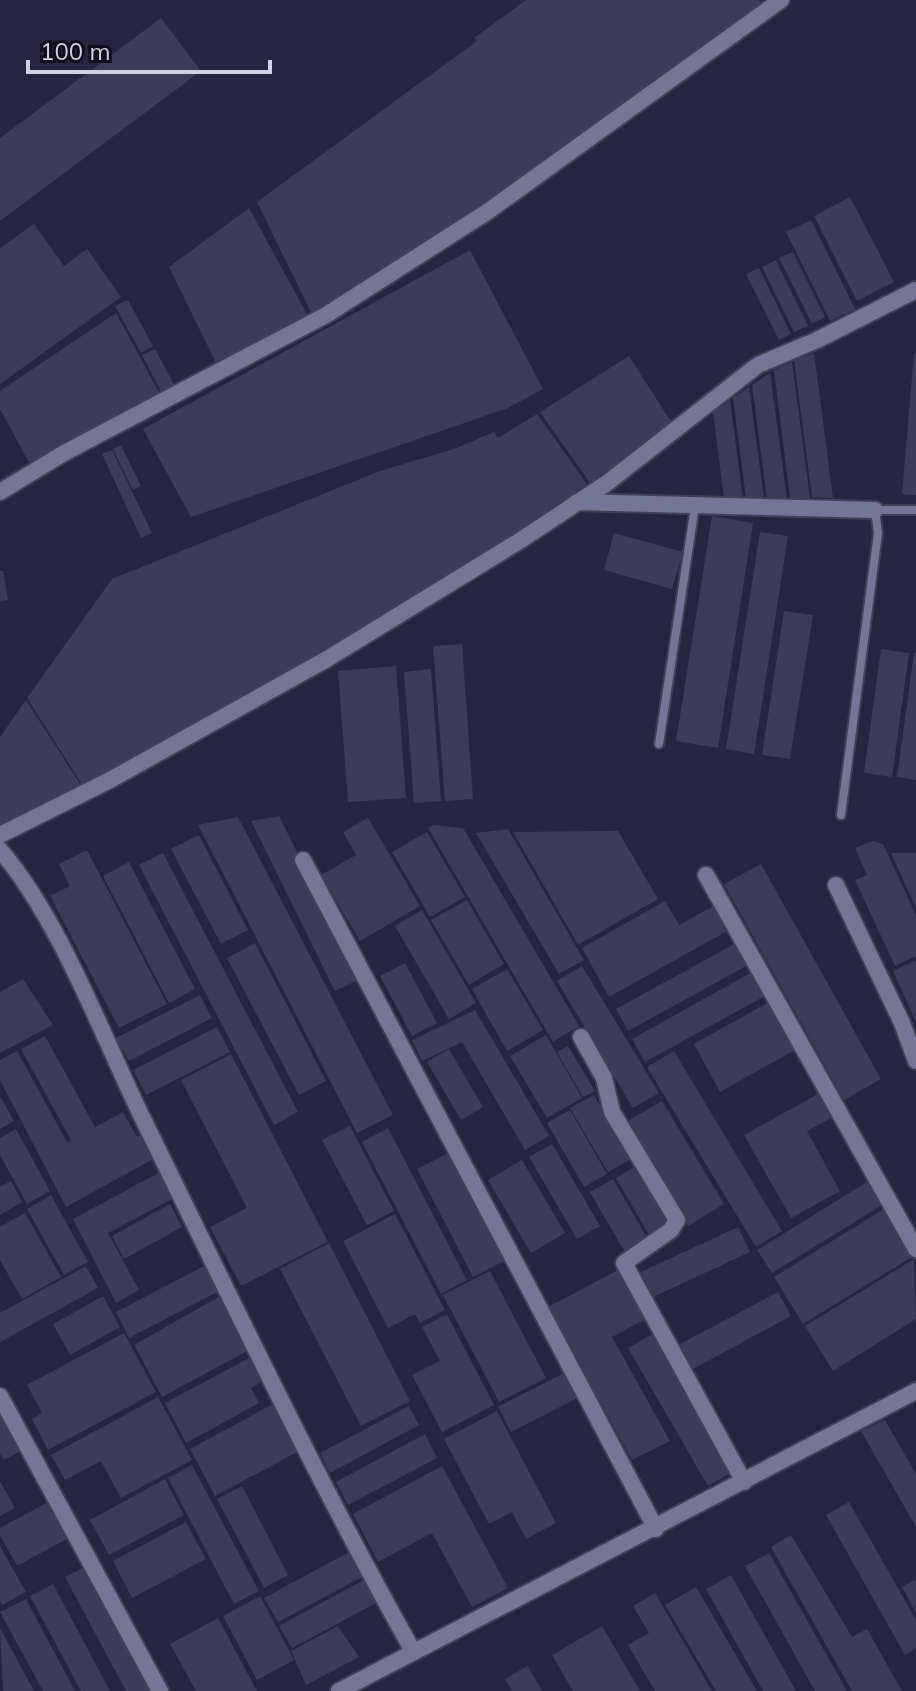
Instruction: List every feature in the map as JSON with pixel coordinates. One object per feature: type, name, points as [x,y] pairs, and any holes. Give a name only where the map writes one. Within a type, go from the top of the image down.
[{"type":"street","points":[[0,492],[64,453],[326,315],[500,203],[668,78],[781,0]]},
{"type":"street","points":[[0,835],[110,780],[327,659],[577,502],[758,365],[817,340],[916,290]]},
{"type":"street","points":[[577,502],[875,510]]},
{"type":"street","points":[[0,850],[20,873],[81,987],[333,1504],[413,1651]]},
{"type":"street","points":[[303,860],[656,1529]]},
{"type":"street","points":[[706,875],[916,1249]]},
{"type":"street","points":[[836,885],[863,948],[902,1023],[916,1061]]},
{"type":"street","points":[[581,1037],[604,1078],[612,1112],[677,1220],[671,1230],[624,1263],[744,1482]]},
{"type":"street","points":[[339,1691],[656,1529],[916,1391]]},
{"type":"street","points":[[0,1396],[160,1691]]},
{"type":"lane","points":[[659,744],[695,506]]},
{"type":"lane","points":[[841,815],[878,533],[875,510],[916,510]]},
{"type":"building","points":[[526,0],[759,0],[762,5],[474,215],[311,312],[257,202],[477,41],[474,38]]},
{"type":"building","points":[[161,18],[201,71],[0,221],[0,138]]},
{"type":"building","points":[[850,197],[894,282],[857,301],[814,216]]},
{"type":"building","points":[[249,208],[308,316],[219,369],[169,267]]},
{"type":"building","points":[[811,220],[855,309],[830,321],[786,232]]},
{"type":"building","points":[[34,224],[64,266],[87,249],[121,297],[0,384],[0,248]]},
{"type":"building","points":[[470,250],[543,389],[508,408],[191,517],[143,429]]},
{"type":"building","points":[[793,252],[825,317],[812,324],[779,258]]},
{"type":"building","points":[[776,260],[808,326],[794,332],[762,267]]},
{"type":"building","points":[[759,268],[791,334],[779,340],[746,274]]},
{"type":"building","points":[[128,300],[153,346],[141,353],[115,306]]},
{"type":"building","points":[[116,313],[161,396],[31,466],[0,409],[0,391]]},
{"type":"building","points":[[155,349],[176,388],[163,395],[142,355]]},
{"type":"building","points":[[814,353],[833,498],[812,497],[794,360]]},
{"type":"building","points":[[916,354],[916,495],[902,494]]},
{"type":"building","points":[[629,356],[673,425],[590,483],[540,412]]},
{"type":"building","points":[[792,362],[810,499],[790,498],[774,370]]},
{"type":"building","points":[[770,373],[787,499],[767,499],[752,385]]},
{"type":"building","points":[[749,387],[764,499],[746,498],[733,398]]},
{"type":"building","points":[[730,400],[743,499],[724,498],[713,412]]},
{"type":"building","points":[[537,414],[587,484],[514,539],[452,580],[83,786],[27,698],[112,579],[380,471],[454,449],[494,432],[498,438]]},
{"type":"building","points":[[121,445],[141,486],[133,490],[113,449]]},
{"type":"building","points":[[112,450],[152,533],[141,538],[102,454]]},
{"type":"building","points":[[712,516],[753,523],[718,748],[676,741]]},
{"type":"building","points":[[760,532],[788,536],[754,754],[726,749]]},
{"type":"building","points":[[614,533],[683,552],[672,589],[604,570]]},
{"type":"building","points":[[0,571],[3,571],[8,600],[0,601]]},
{"type":"building","points":[[784,611],[813,615],[790,759],[762,755]]},
{"type":"building","points":[[462,644],[473,799],[445,801],[433,646]]},
{"type":"building","points":[[881,649],[909,653],[892,777],[864,773]]},
{"type":"building","points":[[916,653],[916,780],[897,777]]},
{"type":"building","points":[[396,666],[406,798],[348,802],[338,671]]},
{"type":"building","points":[[431,669],[441,801],[414,803],[404,672]]},
{"type":"building","points":[[26,700],[82,787],[0,831],[0,737]]},
{"type":"building","points":[[279,816],[360,979],[335,991],[251,821]]},
{"type":"building","points":[[238,817],[393,1115],[357,1133],[198,825]]},
{"type":"building","points":[[368,818],[420,906],[360,941],[321,875],[356,855],[343,832]]},
{"type":"building","points":[[433,825],[463,828],[579,1026],[553,1042],[428,828]]},
{"type":"building","points":[[508,829],[584,960],[559,974],[476,833]]},
{"type":"building","points":[[618,831],[658,899],[578,945],[513,832]]},
{"type":"building","points":[[427,832],[465,897],[430,917],[392,852]]},
{"type":"building","points":[[199,835],[248,930],[221,944],[171,849]]},
{"type":"building","points":[[872,841],[883,844],[916,915],[916,956],[895,966],[855,880],[867,875],[855,848]]},
{"type":"building","points":[[87,850],[167,1004],[119,1028],[50,896],[70,886],[59,864]]},
{"type":"building","points":[[163,853],[298,1112],[274,1125],[139,865]]},
{"type":"building","points":[[891,853],[916,853],[916,908]]},
{"type":"building","points":[[129,862],[195,989],[169,1003],[103,876]]},
{"type":"building","points":[[761,864],[881,1079],[844,1100],[724,884]]},
{"type":"building","points":[[467,900],[504,964],[469,985],[431,920]]},
{"type":"building","points":[[665,901],[679,925],[715,905],[729,930],[609,997],[582,948]]},
{"type":"building","points":[[422,910],[476,1003],[449,1019],[395,926]]},
{"type":"building","points":[[255,943],[326,1081],[299,1095],[227,958]]},
{"type":"building","points":[[736,943],[748,965],[628,1031],[616,1009]]},
{"type":"building","points":[[916,960],[916,1022],[893,971]]},
{"type":"building","points":[[405,963],[437,1023],[412,1036],[380,976]]},
{"type":"building","points":[[582,966],[659,1093],[633,1108],[557,981]]},
{"type":"building","points":[[507,969],[543,1030],[507,1051],[472,989]]},
{"type":"building","points":[[752,972],[765,996],[645,1062],[632,1039]]},
{"type":"building","points":[[23,979],[53,1025],[0,1053],[0,992]]},
{"type":"building","points":[[200,995],[212,1018],[129,1061],[116,1038]]},
{"type":"building","points":[[769,1002],[795,1050],[720,1092],[694,1044]]},
{"type":"building","points":[[475,1010],[549,1136],[525,1150],[462,1042],[422,1061],[412,1040]]},
{"type":"building","points":[[217,1027],[230,1052],[146,1095],[133,1070]]},
{"type":"building","points":[[546,1035],[582,1098],[547,1118],[510,1056]]},
{"type":"building","points":[[45,1036],[95,1127],[123,1112],[137,1137],[143,1133],[157,1157],[66,1207],[0,1080],[0,1060],[17,1051],[67,1142],[71,1140],[21,1049]]},
{"type":"building","points":[[568,1046],[595,1091],[583,1097],[557,1052]]},
{"type":"building","points":[[449,1049],[483,1107],[461,1120],[427,1062]]},
{"type":"building","points":[[674,1051],[782,1231],[756,1247],[647,1067]]},
{"type":"building","points":[[231,1054],[328,1242],[241,1286],[210,1227],[247,1208],[181,1080]]},
{"type":"building","points":[[820,1093],[833,1117],[807,1131],[840,1191],[791,1218],[744,1135]]},
{"type":"building","points":[[594,1095],[631,1159],[608,1172],[570,1108]]},
{"type":"building","points":[[0,1096],[14,1121],[0,1129]]},
{"type":"building","points":[[662,1101],[724,1204],[688,1226],[626,1122]]},
{"type":"building","points":[[570,1110],[607,1174],[584,1187],[547,1123]]},
{"type":"building","points":[[350,1126],[394,1211],[367,1225],[322,1140]]},
{"type":"building","points":[[388,1128],[467,1280],[441,1294],[362,1142]]},
{"type":"building","points":[[16,1129],[50,1191],[27,1204],[0,1155],[0,1138]]},
{"type":"building","points":[[552,1144],[600,1226],[577,1239],[529,1157]]},
{"type":"building","points":[[454,1150],[510,1258],[473,1277],[417,1169]]},
{"type":"building","points":[[522,1160],[565,1233],[531,1253],[488,1180]]},
{"type":"building","points":[[639,1164],[673,1221],[649,1235],[616,1178]]},
{"type":"building","points":[[162,1171],[176,1197],[108,1233],[139,1290],[116,1303],[73,1219]]},
{"type":"building","points":[[613,1179],[649,1241],[626,1254],[590,1192]]},
{"type":"building","points":[[11,1181],[22,1202],[0,1215],[0,1187]]},
{"type":"building","points":[[867,1182],[882,1205],[772,1273],[757,1250]]},
{"type":"building","points":[[51,1195],[88,1262],[64,1275],[27,1209]]},
{"type":"building","points":[[170,1204],[182,1227],[124,1259],[112,1236]]},
{"type":"building","points":[[884,1209],[912,1257],[803,1324],[774,1277]]},
{"type":"building","points":[[25,1213],[61,1277],[22,1299],[0,1260],[0,1227]]},
{"type":"building","points":[[395,1214],[445,1310],[420,1323],[415,1314],[388,1328],[343,1241]]},
{"type":"building","points":[[738,1227],[750,1252],[653,1297],[641,1272]]},
{"type":"building","points":[[329,1243],[410,1401],[361,1426],[280,1269]]},
{"type":"building","points":[[914,1259],[916,1319],[833,1371],[805,1326]]},
{"type":"building","points":[[206,1265],[219,1291],[129,1338],[116,1312]]},
{"type":"building","points":[[86,1266],[98,1288],[0,1342],[0,1313]]},
{"type":"building","points":[[620,1269],[646,1319],[612,1337],[670,1441],[632,1460],[548,1307]]},
{"type":"building","points":[[490,1271],[546,1378],[499,1402],[443,1295]]},
{"type":"building","points":[[778,1292],[791,1316],[693,1369],[680,1344]]},
{"type":"building","points":[[103,1296],[120,1327],[70,1355],[53,1324]]},
{"type":"building","points":[[220,1296],[249,1350],[162,1397],[134,1345]]},
{"type":"building","points":[[447,1314],[494,1405],[442,1432],[412,1375],[440,1361],[422,1327]]},
{"type":"building","points":[[124,1333],[156,1392],[48,1450],[32,1419],[42,1413],[27,1385]]},
{"type":"building","points":[[654,1333],[734,1471],[708,1486],[628,1348]]},
{"type":"building","points":[[253,1356],[265,1380],[251,1388],[259,1403],[186,1443],[165,1403]]},
{"type":"building","points":[[570,1370],[583,1395],[511,1432],[498,1407]]},
{"type":"building","points":[[158,1397],[192,1460],[121,1498],[101,1461],[65,1480],[51,1455]]},
{"type":"building","points":[[0,1401],[26,1448],[4,1460],[0,1453]]},
{"type":"building","points":[[275,1403],[301,1450],[215,1496],[190,1449]]},
{"type":"building","points":[[409,1406],[419,1425],[330,1473],[320,1453]]},
{"type":"building","points":[[497,1411],[556,1523],[526,1539],[512,1512],[489,1524],[444,1439]]},
{"type":"building","points":[[885,1420],[916,1474],[916,1527],[861,1431]]},
{"type":"building","points":[[425,1434],[437,1458],[348,1505],[336,1482]]},
{"type":"building","points":[[192,1465],[259,1591],[234,1604],[168,1478]]},
{"type":"building","points":[[442,1466],[508,1588],[472,1607],[432,1533],[378,1562],[353,1514]]},
{"type":"building","points":[[165,1479],[184,1515],[109,1555],[90,1520]]},
{"type":"building","points":[[0,1481],[15,1508],[0,1516]]},
{"type":"building","points":[[242,1486],[288,1575],[264,1588],[217,1499]]},
{"type":"building","points":[[52,1500],[72,1536],[17,1566],[0,1535],[0,1528]]},
{"type":"building","points":[[849,1502],[916,1620],[916,1648],[905,1655],[826,1515]]},
{"type":"building","points":[[186,1522],[206,1559],[132,1598],[113,1561]]},
{"type":"building","points":[[791,1535],[852,1637],[867,1629],[902,1691],[852,1691],[771,1547]]},
{"type":"building","points":[[0,1546],[26,1592],[2,1605],[0,1601]]},
{"type":"building","points":[[349,1552],[362,1577],[278,1622],[264,1598]]},
{"type":"building","points":[[769,1553],[847,1691],[815,1691],[745,1566]]},
{"type":"building","points":[[87,1566],[154,1691],[126,1691],[65,1577]]},
{"type":"building","points":[[731,1575],[796,1691],[763,1691],[706,1589]]},
{"type":"building","points":[[916,1579],[916,1613],[902,1587]]},
{"type":"building","points":[[364,1580],[376,1603],[292,1648],[279,1626]]},
{"type":"building","points":[[53,1584],[110,1691],[81,1691],[30,1596]]},
{"type":"building","points":[[696,1587],[757,1691],[716,1691],[665,1605]]},
{"type":"building","points":[[655,1593],[712,1691],[655,1691],[628,1645],[649,1633],[633,1606]]},
{"type":"building","points":[[260,1596],[294,1660],[257,1680],[223,1616]]},
{"type":"building","points":[[26,1599],[75,1691],[43,1691],[0,1612]]},
{"type":"building","points":[[218,1618],[257,1691],[196,1691],[170,1644]]},
{"type":"building","points":[[338,1626],[359,1657],[306,1685],[291,1651]]},
{"type":"building","points":[[602,1626],[640,1691],[573,1691],[552,1655]]},
{"type":"building","points":[[0,1628],[34,1691],[3,1691]]},
{"type":"building","points":[[528,1666],[542,1691],[512,1691],[505,1679]]}]
